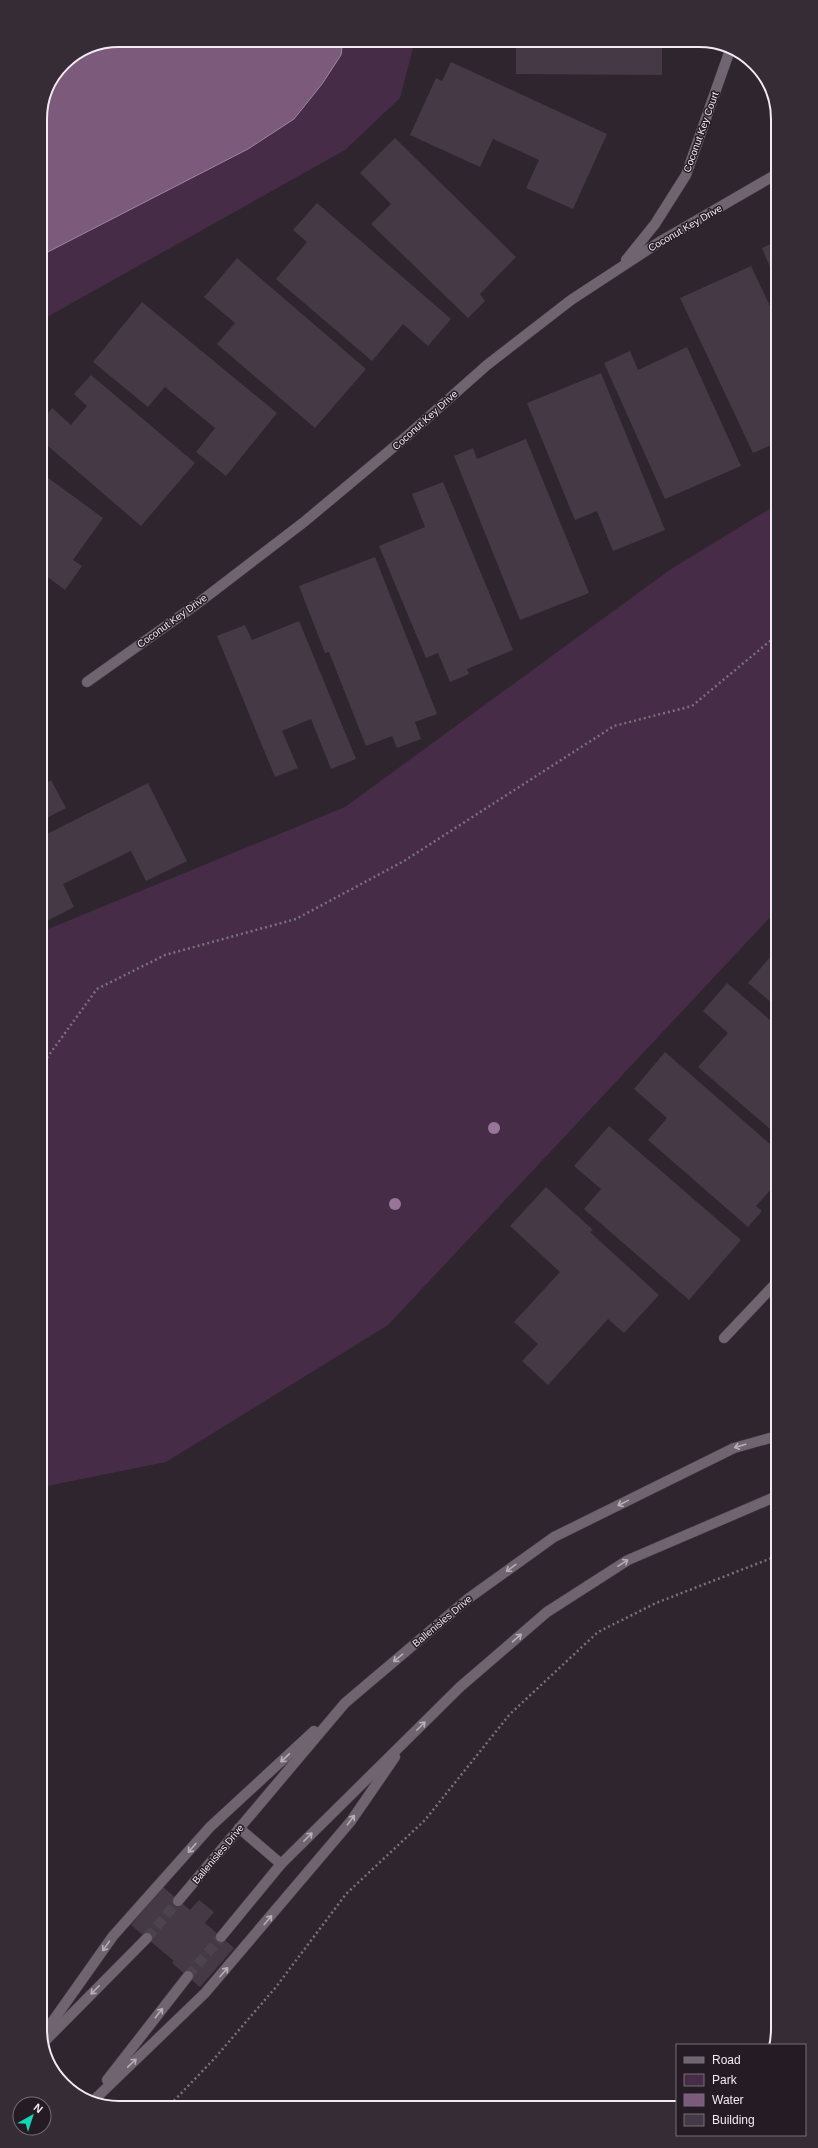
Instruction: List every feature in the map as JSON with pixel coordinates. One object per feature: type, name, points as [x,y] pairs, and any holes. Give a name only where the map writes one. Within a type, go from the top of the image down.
[{"type":"street","name":"Coconut Key Court","points":[[620,268],[655,224],[686,175],[729,53]]},
{"type":"street","name":"Coconut Key Drive","points":[[87,682],[197,604],[304,522],[407,436],[487,365],[571,300],[661,241],[771,177]]},
{"type":"street","points":[[724,1338],[771,1288]]},
{"type":"street","name":"Ballenisles Drive","points":[[178,1901],[345,1703],[469,1598],[554,1537],[734,1448],[771,1438]]},
{"type":"street","points":[[221,1937],[280,1864],[460,1687],[547,1612],[628,1560],[771,1499]]},
{"type":"street","points":[[47,2029],[113,1936],[210,1827],[345,1703]]},
{"type":"street","points":[[96,2097],[205,1993],[351,1821],[409,1737]]},
{"type":"street","points":[[239,1828],[280,1864]]},
{"type":"street","points":[[48,2037],[147,1938]]},
{"type":"street","points":[[95,2097],[188,1976]]},
{"type":"path","points":[[47,1058],[97,989],[165,955],[296,919],[404,861],[614,726],[692,706],[771,640]]},
{"type":"path","points":[[174,2101],[214,2060],[276,1987],[346,1894],[425,1820],[510,1714],[598,1632],[656,1603],[771,1558]]},
{"type":"green space","points":[[119,47],[413,47],[400,98],[345,150],[47,317],[48,105],[54,87],[62,75],[68,68],[87,54],[101,49]]},
{"type":"green space","points":[[771,508],[771,916],[388,1325],[166,1462],[47,1486],[47,930],[345,807],[671,569]]},
{"type":"water","points":[[119,47],[342,47],[341,55],[322,84],[294,119],[248,149],[47,252],[48,105],[54,87],[62,75],[68,68],[87,54],[101,49]]},
{"type":"building","points":[[516,47],[662,47],[662,75],[516,74]]},
{"type":"building","points":[[451,62],[607,134],[573,209],[526,188],[539,160],[493,139],[480,167],[410,135],[436,78],[442,81]]},
{"type":"building","points":[[395,138],[516,257],[480,294],[485,301],[468,318],[371,224],[391,204],[360,173]]},
{"type":"building","points":[[317,203],[451,319],[428,346],[403,324],[372,361],[276,279],[307,242],[293,230]]},
{"type":"building","points":[[771,244],[771,269],[762,248]]},
{"type":"building","points":[[237,258],[366,369],[315,428],[217,344],[235,323],[204,297]]},
{"type":"building","points":[[751,266],[771,308],[771,445],[753,453],[680,298]]},
{"type":"building","points":[[142,302],[277,413],[226,476],[196,452],[215,428],[165,387],[148,407],[93,362]]},
{"type":"building","points":[[687,347],[741,466],[665,499],[604,363],[630,351],[638,370]]},
{"type":"building","points":[[601,373],[665,530],[613,551],[597,511],[575,520],[527,403]]},
{"type":"building","points":[[91,375],[195,463],[141,526],[47,445],[47,414],[52,408],[71,425],[87,406],[74,394]]},
{"type":"building","points":[[526,439],[589,593],[520,620],[454,456],[473,448],[477,459]]},
{"type":"building","points":[[47,477],[103,518],[73,560],[82,566],[65,590],[47,576]]},
{"type":"building","points":[[443,482],[513,650],[467,669],[469,674],[450,682],[438,653],[426,658],[379,546],[425,527],[412,494]]},
{"type":"building","points":[[375,557],[437,714],[415,722],[421,739],[397,748],[392,736],[366,746],[329,652],[325,653],[299,586]]},
{"type":"building","points":[[299,621],[356,759],[331,769],[311,719],[282,731],[298,768],[275,777],[217,636],[245,625],[252,640]]},
{"type":"building","points":[[51,780],[66,808],[47,818],[47,783]]},
{"type":"building","points":[[148,783],[187,861],[146,881],[131,851],[63,884],[74,907],[47,921],[47,834]]},
{"type":"building","points":[[771,956],[771,1002],[748,983]]},
{"type":"building","points":[[727,983],[771,1021],[771,1130],[698,1067],[728,1033],[703,1011]]},
{"type":"building","points":[[665,1052],[771,1145],[771,1190],[756,1206],[762,1211],[748,1227],[648,1140],[667,1118],[634,1089]]},
{"type":"building","points":[[609,1126],[741,1240],[689,1300],[584,1209],[601,1189],[574,1166]]},
{"type":"building","points":[[546,1187],[593,1230],[590,1232],[659,1295],[624,1333],[608,1319],[548,1385],[522,1361],[538,1344],[514,1322],[560,1272],[510,1226]]},
{"type":"building","points":[[163,1887],[190,1910],[199,1900],[214,1912],[205,1923],[234,1948],[200,1987],[172,1963],[174,1961],[131,1925]]},
{"type":"tunnel","points":[[147,1938],[178,1901]]},
{"type":"tunnel","points":[[188,1976],[221,1937]]}]
